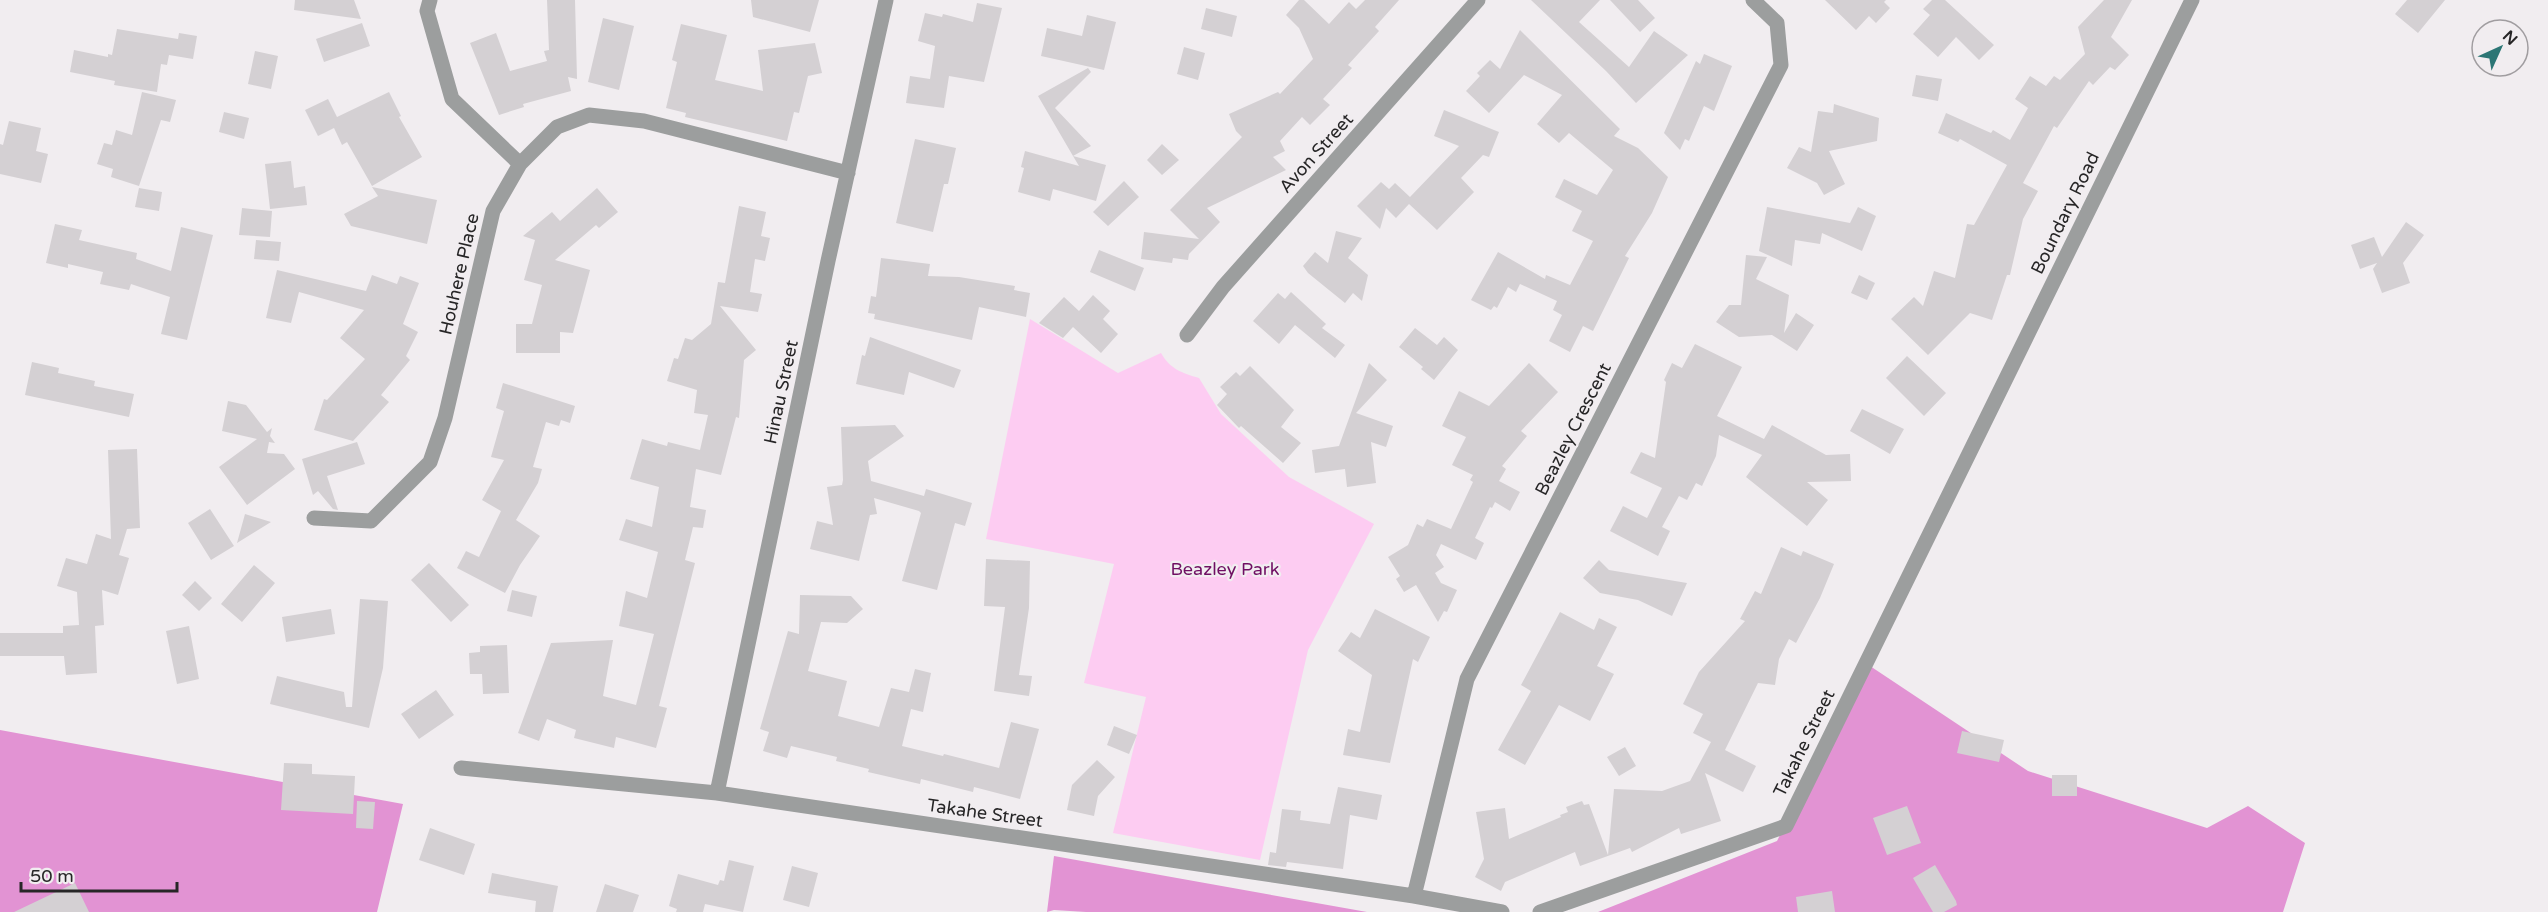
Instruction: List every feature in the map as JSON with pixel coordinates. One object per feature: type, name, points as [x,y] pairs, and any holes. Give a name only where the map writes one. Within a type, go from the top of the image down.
[{"type":"street","points":[[430,0],[428,11],[453,99],[520,164]]},
{"type":"street","name":"Hinau Street","points":[[717,793],[886,0]]},
{"type":"street","name":"Avon Street","points":[[1187,335],[1222,287],[1478,0]]},
{"type":"street","name":"Beazley Crescent","points":[[1414,896],[1467,679],[1781,65],[1777,23],[1753,0]]},
{"type":"street","name":"Boundary Road","points":[[1972,443],[2192,0]]},
{"type":"street","name":"Houhere Place","points":[[314,518],[371,521],[430,462],[445,418],[493,211],[520,164],[557,127],[589,115],[644,121],[848,173]]},
{"type":"street","name":"Takahe Street","points":[[1540,912],[1786,826],[1972,443]]},
{"type":"street","name":"Takahe Street","points":[[461,768],[717,793],[1414,896],[1502,912]]},
{"type":"green space","name":"Beazley Park","points":[[1030,319],[1118,373],[1161,353],[1177,370],[1199,378],[1221,414],[1289,477],[1374,524],[1308,650],[1260,860],[1113,833],[1146,697],[1084,683],[1114,564],[986,539]]},
{"type":"shaded area","points":[[1867,664],[2028,771],[2207,828],[2248,806],[2305,843],[2283,912],[1598,912],[1777,841]]},
{"type":"shaded area","points":[[0,730],[403,804],[377,912],[0,912]]},
{"type":"shaded area","points":[[1054,856],[1367,912],[1054,910],[1047,912]]},
{"type":"building","points":[[295,0],[354,0],[361,19],[294,10]]},
{"type":"building","points":[[547,0],[575,0],[577,79],[568,77],[571,91],[523,104],[524,107],[499,115],[470,43],[496,33],[510,71],[547,61],[544,51],[549,50]]},
{"type":"building","points":[[751,0],[819,0],[810,32],[753,17]]},
{"type":"building","points":[[1299,0],[1304,0],[1329,24],[1349,2],[1356,9],[1365,0],[1399,0],[1375,27],[1379,31],[1348,65],[1352,68],[1323,99],[1330,105],[1310,125],[1302,117],[1280,141],[1285,151],[1273,157],[1286,170],[1207,208],[1220,222],[1189,254],[1188,260],[1173,258],[1172,263],[1141,259],[1144,232],[1199,239],[1170,210],[1242,137],[1236,131],[1229,114],[1278,92],[1280,94],[1313,59],[1299,28],[1286,15]]},
{"type":"building","points":[[1531,0],[1600,0],[1579,22],[1629,67],[1654,31],[1688,55],[1636,103],[1606,71]]},
{"type":"building","points":[[1610,0],[1638,0],[1655,18],[1640,32]]},
{"type":"building","points":[[1825,0],[1886,0],[1884,2],[1890,8],[1876,23],[1869,16],[1856,30]]},
{"type":"building","points":[[1932,0],[1945,0],[1994,45],[1979,60],[1956,37],[1938,57],[1913,34],[1930,15],[1923,9]]},
{"type":"building","points":[[2104,0],[2132,0],[2111,37],[2129,55],[2115,70],[2110,67],[2093,85],[2089,81],[2057,128],[2054,126],[2023,183],[2038,191],[2023,219],[2010,275],[2007,275],[1992,320],[1970,313],[1928,355],[1891,319],[1914,297],[1923,306],[1934,271],[1955,278],[1967,224],[1974,225],[2007,165],[1960,139],[1958,142],[1938,133],[1946,113],[1991,133],[1993,130],[2010,140],[2028,108],[2015,99],[2030,76],[2046,86],[2054,76],[2060,80],[2085,54],[2078,27]]},
{"type":"building","points":[[2407,0],[2445,0],[2418,33],[2395,14]]},
{"type":"building","points":[[977,3],[1002,8],[984,82],[949,76],[944,108],[906,103],[910,76],[930,79],[935,46],[918,41],[925,13],[942,17],[943,14],[973,22]]},
{"type":"building","points":[[1206,8],[1237,16],[1232,37],[1201,29]]},
{"type":"building","points":[[1087,15],[1116,22],[1104,70],[1041,56],[1047,28],[1082,36]]},
{"type":"building","points":[[603,18],[634,26],[619,90],[588,82]]},
{"type":"building","points":[[362,23],[370,46],[324,62],[316,39]]},
{"type":"building","points":[[681,24],[727,35],[715,80],[763,91],[758,50],[815,43],[822,73],[808,76],[799,113],[794,112],[787,141],[685,117],[686,113],[666,108],[677,62],[672,60]]},
{"type":"building","points":[[117,29],[178,39],[179,33],[197,36],[193,59],[169,55],[167,65],[161,64],[157,92],[114,85],[115,81],[70,72],[74,50],[108,57],[108,54],[112,55]]},
{"type":"building","points":[[1520,30],[1620,129],[1614,136],[1638,148],[1668,177],[1652,213],[1625,256],[1629,258],[1593,331],[1583,326],[1570,352],[1549,341],[1562,315],[1553,310],[1557,301],[1520,284],[1516,292],[1508,287],[1497,308],[1494,306],[1491,310],[1471,300],[1498,252],[1545,279],[1546,275],[1570,285],[1593,241],[1572,231],[1582,211],[1555,197],[1564,179],[1597,195],[1613,170],[1569,133],[1559,143],[1537,124],[1562,95],[1524,75],[1489,113],[1466,91],[1480,76],[1477,73],[1490,60],[1500,69]]},
{"type":"building","points":[[1184,47],[1205,53],[1198,80],[1177,74]]},
{"type":"building","points":[[255,51],[278,56],[271,89],[248,84]]},
{"type":"building","points":[[1704,54],[1732,66],[1714,111],[1704,106],[1689,141],[1685,139],[1680,150],[1664,133],[1696,61],[1700,64]]},
{"type":"building","points":[[1088,68],[1091,72],[1055,108],[1091,146],[1073,156],[1038,96]]},
{"type":"building","points":[[1916,75],[1942,79],[1938,101],[1912,96]]},
{"type":"building","points":[[142,92],[176,100],[170,122],[161,120],[139,186],[111,177],[113,169],[97,164],[104,143],[112,145],[116,130],[132,135]]},
{"type":"building","points":[[389,92],[401,116],[399,117],[422,157],[372,186],[347,142],[342,145],[334,128],[318,136],[305,110],[328,99],[337,117]]},
{"type":"building","points":[[1834,104],[1879,118],[1877,141],[1829,151],[1845,184],[1824,195],[1817,183],[1787,168],[1799,147],[1811,152],[1818,111],[1833,113]]},
{"type":"building","points":[[1444,110],[1499,132],[1489,157],[1483,155],[1461,178],[1474,192],[1437,230],[1409,204],[1396,218],[1386,208],[1380,229],[1357,206],[1381,182],[1389,189],[1395,183],[1410,197],[1459,146],[1434,136]]},
{"type":"building","points":[[224,112],[249,118],[244,139],[219,132]]},
{"type":"building","points":[[9,121],[41,128],[36,151],[48,154],[41,183],[0,174],[0,144],[3,145]]},
{"type":"building","points":[[915,139],[956,148],[948,184],[944,184],[933,232],[896,223]]},
{"type":"building","points":[[1162,144],[1179,160],[1162,175],[1147,160]]},
{"type":"building","points":[[1025,151],[1079,166],[1073,156],[1106,165],[1096,201],[1053,189],[1050,201],[1018,192],[1024,168],[1021,167]]},
{"type":"building","points":[[291,161],[294,188],[305,186],[307,205],[270,209],[265,164]]},
{"type":"building","points":[[1124,181],[1139,197],[1108,226],[1093,212]]},
{"type":"building","points":[[372,187],[437,200],[427,244],[351,226],[344,214],[378,196]]},
{"type":"building","points":[[139,188],[162,192],[159,211],[135,207]]},
{"type":"building","points":[[597,188],[618,212],[599,228],[596,225],[555,260],[590,270],[573,333],[560,332],[560,353],[516,353],[516,324],[532,324],[542,285],[524,280],[535,240],[523,236],[552,212],[560,221]]},
{"type":"building","points":[[739,206],[766,212],[761,236],[770,238],[765,261],[755,259],[750,292],[762,294],[758,312],[720,306],[756,350],[744,360],[739,418],[736,417],[721,475],[696,469],[690,507],[706,510],[703,528],[693,527],[685,560],[695,563],[659,706],[667,708],[656,748],[616,737],[614,748],[574,738],[576,730],[547,719],[539,741],[518,733],[551,643],[613,640],[603,696],[636,705],[654,634],[619,626],[626,591],[647,598],[658,552],[619,540],[626,519],[652,527],[659,487],[630,479],[642,439],[667,446],[668,442],[700,450],[708,415],[694,413],[697,390],[667,381],[674,358],[678,359],[685,338],[692,340],[711,324],[718,282],[725,283]]},
{"type":"building","points":[[1767,207],[1850,223],[1858,207],[1876,216],[1862,251],[1822,233],[1820,244],[1795,240],[1792,266],[1759,251]]},
{"type":"building","points":[[242,208],[272,211],[270,237],[239,235]]},
{"type":"building","points":[[2406,222],[2424,235],[2403,263],[2410,283],[2382,293],[2373,269],[2377,263],[2360,269],[2351,245],[2374,237],[2382,257]]},
{"type":"building","points":[[55,224],[82,230],[79,240],[137,253],[136,259],[171,271],[181,227],[213,235],[187,340],[161,334],[170,297],[131,284],[129,290],[100,284],[103,272],[68,264],[68,268],[46,263]]},
{"type":"building","points":[[1336,231],[1362,238],[1348,258],[1368,275],[1362,301],[1353,293],[1345,303],[1308,273],[1303,266],[1315,252],[1328,263]]},
{"type":"building","points":[[256,240],[281,242],[279,261],[254,259]]},
{"type":"building","points":[[1099,250],[1144,268],[1135,291],[1090,272]]},
{"type":"building","points":[[1746,255],[1767,257],[1756,279],[1789,295],[1784,333],[1796,313],[1814,325],[1797,351],[1772,335],[1739,337],[1716,322],[1729,305],[1741,305]]},
{"type":"building","points":[[881,258],[930,264],[928,276],[959,277],[1015,286],[1014,290],[1030,293],[1026,317],[979,307],[972,340],[874,319],[875,314],[868,313],[871,296],[876,297]]},
{"type":"building","points":[[277,270],[366,291],[372,275],[397,284],[400,276],[419,283],[403,324],[418,332],[406,356],[410,360],[381,395],[389,402],[353,441],[314,430],[324,399],[327,400],[365,359],[340,338],[364,310],[299,292],[291,323],[266,318]]},
{"type":"building","points":[[1859,275],[1875,283],[1867,300],[1851,293]]},
{"type":"building","points":[[1291,292],[1326,324],[1322,328],[1345,345],[1335,358],[1295,325],[1279,344],[1253,321],[1278,293],[1285,299]]},
{"type":"building","points":[[1093,295],[1110,311],[1103,319],[1118,334],[1101,353],[1073,327],[1063,338],[1039,323],[1064,297],[1079,311]]},
{"type":"building","points":[[1415,328],[1437,345],[1444,337],[1458,350],[1434,380],[1421,369],[1423,367],[1399,347]]},
{"type":"building","points":[[870,337],[961,370],[954,388],[909,372],[904,395],[856,384],[862,355],[865,356]]},
{"type":"building","points":[[1695,344],[1742,367],[1717,416],[1764,439],[1772,425],[1826,455],[1850,454],[1851,481],[1807,482],[1828,500],[1807,526],[1746,477],[1762,455],[1719,435],[1716,456],[1702,486],[1696,483],[1687,500],[1679,496],[1662,527],[1670,531],[1658,556],[1610,531],[1623,506],[1647,518],[1662,488],[1630,473],[1641,452],[1655,458],[1666,382],[1664,380],[1672,363],[1682,368]]},
{"type":"building","points":[[1907,356],[1946,393],[1924,416],[1886,378]]},
{"type":"building","points":[[32,362],[59,368],[58,373],[95,381],[94,386],[134,394],[129,417],[25,395]]},
{"type":"building","points":[[1369,363],[1387,380],[1356,413],[1393,426],[1386,447],[1371,442],[1376,483],[1347,487],[1345,469],[1315,473],[1312,450],[1339,446]]},
{"type":"building","points":[[1529,363],[1558,392],[1521,431],[1527,436],[1502,466],[1506,469],[1499,481],[1520,492],[1510,511],[1495,502],[1492,508],[1490,507],[1475,538],[1484,543],[1476,560],[1441,544],[1436,555],[1444,567],[1435,573],[1441,583],[1457,590],[1447,612],[1444,611],[1438,622],[1416,585],[1404,592],[1396,579],[1400,576],[1388,557],[1408,545],[1417,524],[1423,527],[1427,519],[1451,529],[1473,482],[1470,480],[1473,475],[1452,465],[1466,437],[1442,426],[1459,391],[1489,406]]},
{"type":"building","points":[[1250,366],[1294,410],[1281,427],[1301,443],[1283,463],[1241,426],[1239,428],[1217,405],[1227,394],[1220,387],[1236,372],[1240,376]]},
{"type":"building","points":[[503,383],[575,406],[570,423],[561,420],[559,426],[546,422],[533,467],[542,469],[538,483],[516,520],[540,536],[520,565],[505,593],[457,568],[466,551],[479,557],[501,511],[482,500],[504,460],[491,457],[504,411],[496,408]]},
{"type":"building","points":[[228,401],[246,405],[267,432],[272,428],[270,436],[275,443],[269,442],[267,453],[284,454],[295,469],[247,505],[219,467],[257,439],[222,431]]},
{"type":"building","points":[[1862,409],[1904,429],[1890,454],[1850,431]]},
{"type":"building","points":[[895,425],[904,436],[868,461],[871,481],[924,496],[926,489],[972,503],[965,526],[955,523],[937,590],[902,581],[921,513],[919,511],[874,498],[877,514],[870,515],[859,561],[810,549],[817,521],[833,525],[827,487],[842,485],[841,427]]},
{"type":"building","points":[[357,442],[365,464],[327,476],[338,510],[333,509],[318,491],[313,495],[302,459]]},
{"type":"building","points":[[137,449],[140,528],[127,529],[119,555],[129,558],[118,595],[102,590],[104,625],[95,626],[97,673],[66,675],[64,656],[0,656],[0,633],[63,633],[63,626],[79,625],[77,592],[57,586],[66,558],[87,564],[96,534],[111,539],[108,450]]},
{"type":"building","points":[[210,509],[234,546],[211,560],[188,523]]},
{"type":"building","points":[[245,514],[271,522],[237,543]]},
{"type":"building","points":[[1781,547],[1801,556],[1803,551],[1834,564],[1820,598],[1796,643],[1789,639],[1779,659],[1775,685],[1758,683],[1725,750],[1756,766],[1743,792],[1705,773],[1721,821],[1681,834],[1679,828],[1632,852],[1630,848],[1580,866],[1575,852],[1505,882],[1501,891],[1475,877],[1484,859],[1476,812],[1505,808],[1509,839],[1561,817],[1560,815],[1568,812],[1566,807],[1582,801],[1584,805],[1589,804],[1608,855],[1614,789],[1662,791],[1690,781],[1711,742],[1693,733],[1703,714],[1683,704],[1699,672],[1745,621],[1740,619],[1755,591],[1761,594]]},
{"type":"building","points":[[986,559],[1030,561],[1029,608],[1019,675],[1032,676],[1029,696],[994,691],[1005,607],[984,606]]},
{"type":"building","points":[[1599,560],[1609,570],[1687,583],[1672,616],[1638,600],[1600,593],[1583,578]]},
{"type":"building","points":[[429,563],[469,605],[451,622],[411,580]]},
{"type":"building","points":[[254,565],[275,583],[242,622],[221,604]]},
{"type":"building","points":[[195,581],[212,598],[199,611],[182,595]]},
{"type":"building","points":[[512,590],[537,596],[532,617],[507,611]]},
{"type":"building","points":[[800,595],[851,596],[863,609],[847,623],[821,622],[808,671],[847,681],[838,716],[879,727],[891,688],[909,692],[915,669],[931,673],[923,712],[911,709],[902,746],[999,768],[1011,722],[1039,729],[1020,799],[974,787],[973,792],[921,779],[920,784],[868,772],[869,769],[836,761],[837,757],[791,746],[787,758],[763,751],[769,732],[760,729],[788,631],[799,634]]},
{"type":"building","points":[[360,599],[388,601],[383,668],[369,728],[270,704],[277,676],[344,692],[346,707],[352,707]]},
{"type":"building","points":[[331,609],[335,634],[286,642],[282,617]]},
{"type":"building","points":[[1375,609],[1430,637],[1418,662],[1413,659],[1390,763],[1343,755],[1348,729],[1360,732],[1372,675],[1338,651],[1351,632],[1360,638]]},
{"type":"building","points":[[1560,612],[1594,630],[1599,618],[1617,627],[1597,666],[1614,674],[1590,721],[1559,705],[1525,765],[1498,750],[1531,691],[1521,685]]},
{"type":"building","points":[[189,626],[199,679],[177,684],[166,631]]},
{"type":"building","points":[[507,645],[509,693],[483,694],[482,674],[470,674],[469,653],[480,652],[480,646]]},
{"type":"building","points":[[436,690],[454,715],[419,739],[401,714]]},
{"type":"building","points":[[1114,726],[1137,735],[1129,754],[1107,745]]},
{"type":"building","points":[[1962,731],[2004,740],[1999,762],[1957,753]]},
{"type":"building","points":[[1625,747],[1636,766],[1619,776],[1607,757]]},
{"type":"building","points":[[1097,760],[1115,777],[1098,796],[1094,816],[1067,810],[1072,785]]},
{"type":"building","points":[[284,763],[312,764],[312,774],[355,776],[353,814],[281,810]]},
{"type":"building","points":[[2052,775],[2077,775],[2077,796],[2052,796]]},
{"type":"building","points":[[1338,787],[1382,795],[1377,820],[1350,815],[1343,869],[1287,862],[1286,867],[1268,865],[1270,852],[1276,853],[1282,809],[1301,811],[1300,820],[1330,824]]},
{"type":"building","points":[[357,801],[375,802],[373,829],[356,828]]},
{"type":"building","points":[[1907,806],[1921,843],[1887,855],[1873,818]]},
{"type":"building","points":[[430,828],[475,844],[464,875],[419,860]]},
{"type":"building","points":[[729,860],[754,866],[743,912],[705,904],[703,912],[676,912],[677,909],[669,906],[678,874],[718,885],[720,880],[724,881]]},
{"type":"building","points":[[1935,865],[1957,905],[1944,912],[1933,912],[1913,878]]},
{"type":"building","points":[[792,866],[818,873],[809,907],[783,900]]},
{"type":"building","points":[[492,873],[558,886],[553,912],[535,912],[536,901],[488,893]]},
{"type":"building","points":[[75,883],[89,912],[14,912]]},
{"type":"building","points":[[605,884],[639,895],[633,912],[596,912]]},
{"type":"building","points":[[1832,891],[1835,912],[1798,912],[1796,897]]}]
